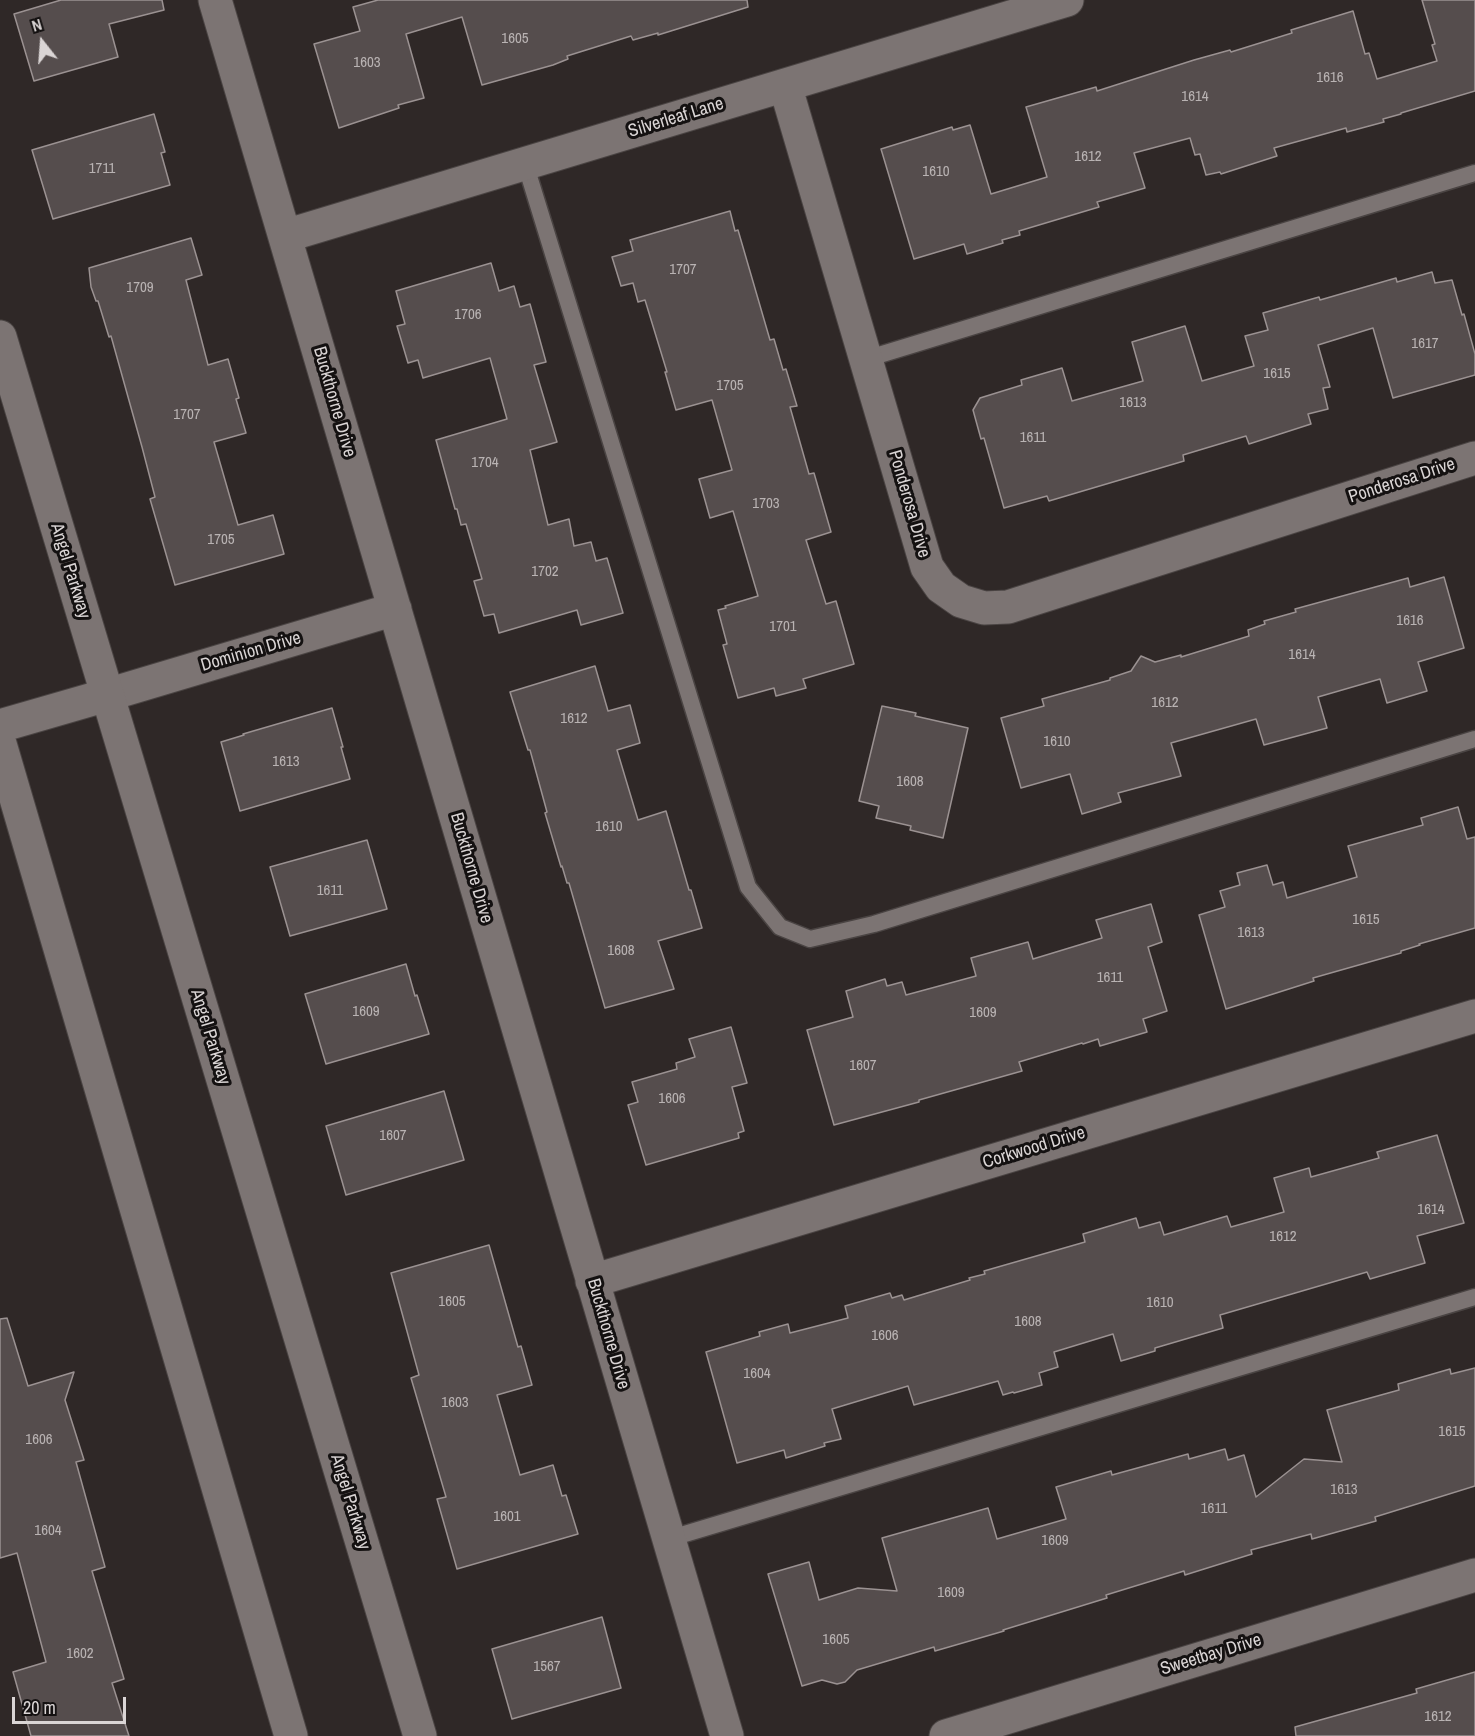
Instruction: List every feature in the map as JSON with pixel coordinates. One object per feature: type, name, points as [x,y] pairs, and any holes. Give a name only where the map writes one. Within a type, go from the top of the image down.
[{"type":"street","name":"Buckthorne Drive","points":[[215,0],[726,1736]]},
{"type":"street","name":"Silverleaf Lane","points":[[285,236],[1067,0]]},
{"type":"street","name":"Ponderosa Drive","points":[[785,85],[927,567],[941,587],[961,601],[984,608],[1008,607],[1475,458]]},
{"type":"street","name":"Angel Parkway","points":[[0,337],[420,1736]]},
{"type":"street","name":"Dominion Drive","points":[[0,726],[395,609]]},
{"type":"street","points":[[0,744],[291,1736]]},
{"type":"street","name":"Corkwood Drive","points":[[592,1281],[1475,1016]]},
{"type":"street","name":"Sweetbay Drive","points":[[946,1736],[1475,1575]]},
{"type":"lane","points":[[525,163],[748,887],[780,927],[810,939],[874,924],[1475,739]]},
{"type":"lane","points":[[866,358],[1475,173]]},
{"type":"lane","points":[[668,1539],[1475,1297]]},
{"type":"building","points":[[61,0],[162,0],[164,10],[109,24],[118,57],[34,81],[14,14]]},
{"type":"building","points":[[378,0],[747,0],[748,7],[658,35],[658,33],[633,40],[631,36],[567,56],[568,59],[553,65],[482,85],[462,17],[406,34],[424,98],[398,105],[399,108],[339,128],[314,44],[360,31],[353,7]]},
{"type":"building","points":[[1422,0],[1475,0],[1475,91],[1383,119],[1384,122],[1347,132],[1346,128],[1274,148],[1277,156],[1221,174],[1220,172],[1206,175],[1200,154],[1195,155],[1190,138],[1134,153],[1145,188],[1097,202],[1099,207],[1019,231],[1020,235],[1002,240],[1003,243],[967,254],[964,244],[914,259],[881,149],[952,127],[953,130],[970,125],[991,194],[1047,177],[1026,107],[1096,87],[1097,91],[1194,60],[1230,50],[1231,52],[1353,11],[1365,54],[1369,53],[1377,79],[1437,61],[1432,45],[1435,44]]},
{"type":"building","points":[[154,114],[165,152],[161,153],[170,185],[53,219],[32,150]]},
{"type":"building","points":[[730,211],[735,231],[738,230],[770,340],[774,339],[783,370],[786,369],[797,406],[790,407],[809,474],[814,473],[831,532],[806,540],[826,604],[836,601],[854,664],[803,679],[806,688],[776,696],[774,688],[738,698],[723,645],[727,644],[718,610],[758,596],[733,511],[710,518],[699,479],[732,470],[712,400],[676,410],[645,300],[638,302],[633,283],[621,286],[612,257],[633,251],[630,240]]},
{"type":"building","points":[[191,238],[202,275],[186,280],[208,365],[228,359],[246,433],[214,442],[238,525],[273,515],[284,554],[175,585],[150,499],[155,497],[142,447],[111,336],[109,337],[98,301],[91,287],[89,268]]},
{"type":"building","points":[[491,263],[499,291],[514,286],[520,307],[530,304],[546,362],[534,365],[557,442],[530,450],[548,525],[569,519],[574,546],[591,542],[596,561],[607,558],[623,613],[581,625],[577,610],[499,633],[494,614],[484,616],[474,581],[482,579],[466,524],[461,525],[457,509],[455,509],[436,440],[507,419],[490,358],[423,378],[418,360],[408,363],[397,326],[405,324],[396,291]]},
{"type":"building","points":[[1432,272],[1435,283],[1452,280],[1475,354],[1475,375],[1393,398],[1373,328],[1318,345],[1330,387],[1323,388],[1328,409],[1308,414],[1311,424],[1249,444],[1246,436],[1183,455],[1184,461],[1049,501],[1047,496],[1004,508],[984,438],[981,439],[973,410],[980,398],[1022,385],[1021,380],[1062,368],[1072,401],[1143,381],[1132,342],[1185,326],[1202,381],[1254,366],[1245,336],[1268,330],[1263,313],[1319,297],[1320,300],[1396,278],[1397,282]]},
{"type":"building","points":[[1444,577],[1464,648],[1418,662],[1427,691],[1387,703],[1380,679],[1318,697],[1327,728],[1264,745],[1256,719],[1171,743],[1181,776],[1118,793],[1121,802],[1082,814],[1070,774],[1021,788],[1001,718],[1044,706],[1042,699],[1110,680],[1110,678],[1131,671],[1141,656],[1155,662],[1181,655],[1181,657],[1249,636],[1248,630],[1265,624],[1264,621],[1296,612],[1295,609],[1408,578],[1410,587]]},
{"type":"building","points":[[595,666],[608,711],[630,705],[640,743],[617,750],[638,820],[666,811],[702,928],[658,941],[674,989],[605,1008],[569,883],[561,867],[545,813],[547,812],[530,750],[528,750],[510,692]]},
{"type":"building","points":[[882,706],[968,728],[943,838],[910,830],[911,826],[876,818],[879,806],[859,801]]},
{"type":"building","points":[[332,708],[350,779],[240,811],[221,742]]},
{"type":"building","points":[[1458,807],[1467,839],[1475,837],[1475,928],[1419,944],[1401,953],[1313,978],[1314,981],[1226,1009],[1199,915],[1225,907],[1220,891],[1240,885],[1237,873],[1267,865],[1273,885],[1283,882],[1287,898],[1357,877],[1348,846],[1423,825],[1421,818]]},
{"type":"building","points":[[367,840],[387,909],[290,936],[270,867]]},
{"type":"building","points":[[1151,904],[1162,942],[1148,947],[1167,1011],[1143,1019],[1147,1032],[1100,1046],[1098,1039],[1082,1043],[1019,1062],[1022,1071],[834,1125],[807,1030],[853,1017],[846,991],[885,979],[887,986],[902,982],[906,995],[976,976],[971,958],[1028,942],[1033,959],[1102,938],[1096,920]]},
{"type":"building","points":[[406,964],[429,1034],[326,1064],[305,994]]},
{"type":"building","points":[[731,1027],[747,1083],[732,1087],[744,1131],[738,1133],[739,1138],[646,1165],[628,1105],[638,1102],[632,1082],[677,1069],[676,1063],[695,1057],[689,1039]]},
{"type":"building","points":[[444,1091],[464,1160],[346,1195],[326,1126]]},
{"type":"building","points":[[1437,1135],[1464,1223],[1417,1236],[1425,1263],[1370,1279],[1367,1272],[1220,1315],[1223,1328],[1155,1348],[1155,1351],[1121,1361],[1113,1334],[1054,1352],[1058,1367],[1039,1373],[1042,1385],[1014,1393],[1003,1395],[998,1381],[914,1405],[908,1386],[832,1409],[841,1439],[786,1458],[784,1450],[737,1463],[706,1352],[760,1336],[759,1332],[788,1324],[790,1333],[848,1318],[845,1306],[890,1293],[892,1298],[902,1295],[904,1300],[970,1280],[969,1278],[985,1274],[984,1271],[1085,1242],[1083,1234],[1136,1218],[1139,1228],[1160,1222],[1164,1235],[1227,1216],[1231,1227],[1284,1212],[1274,1178],[1309,1168],[1311,1177],[1379,1158],[1377,1152]]},
{"type":"building","points":[[489,1245],[518,1347],[521,1346],[532,1385],[497,1395],[520,1475],[553,1465],[562,1496],[566,1495],[578,1534],[457,1569],[437,1499],[446,1497],[411,1378],[419,1375],[391,1273]]},
{"type":"building","points":[[7,1318],[28,1386],[74,1372],[65,1400],[84,1460],[76,1462],[105,1567],[92,1571],[124,1679],[112,1683],[129,1736],[31,1736],[13,1672],[46,1662],[17,1553],[0,1558],[0,1319]]},
{"type":"building","points":[[1475,1368],[1475,1486],[1375,1517],[1376,1521],[1312,1539],[1311,1534],[1251,1550],[1252,1554],[1185,1575],[1184,1571],[1106,1595],[1107,1598],[1004,1631],[935,1651],[934,1647],[857,1670],[845,1682],[837,1684],[822,1680],[802,1686],[768,1574],[809,1562],[819,1600],[858,1588],[897,1591],[882,1538],[988,1508],[997,1539],[1066,1519],[1056,1487],[1111,1471],[1112,1475],[1188,1454],[1189,1459],[1225,1449],[1228,1460],[1244,1455],[1256,1497],[1304,1459],[1342,1462],[1327,1410],[1399,1390],[1398,1384],[1450,1369],[1451,1374]]},
{"type":"building","points":[[602,1617],[621,1688],[512,1719],[492,1649]]},
{"type":"building","points":[[1475,1672],[1475,1736],[1296,1736],[1295,1727],[1417,1693],[1416,1689]]}]
